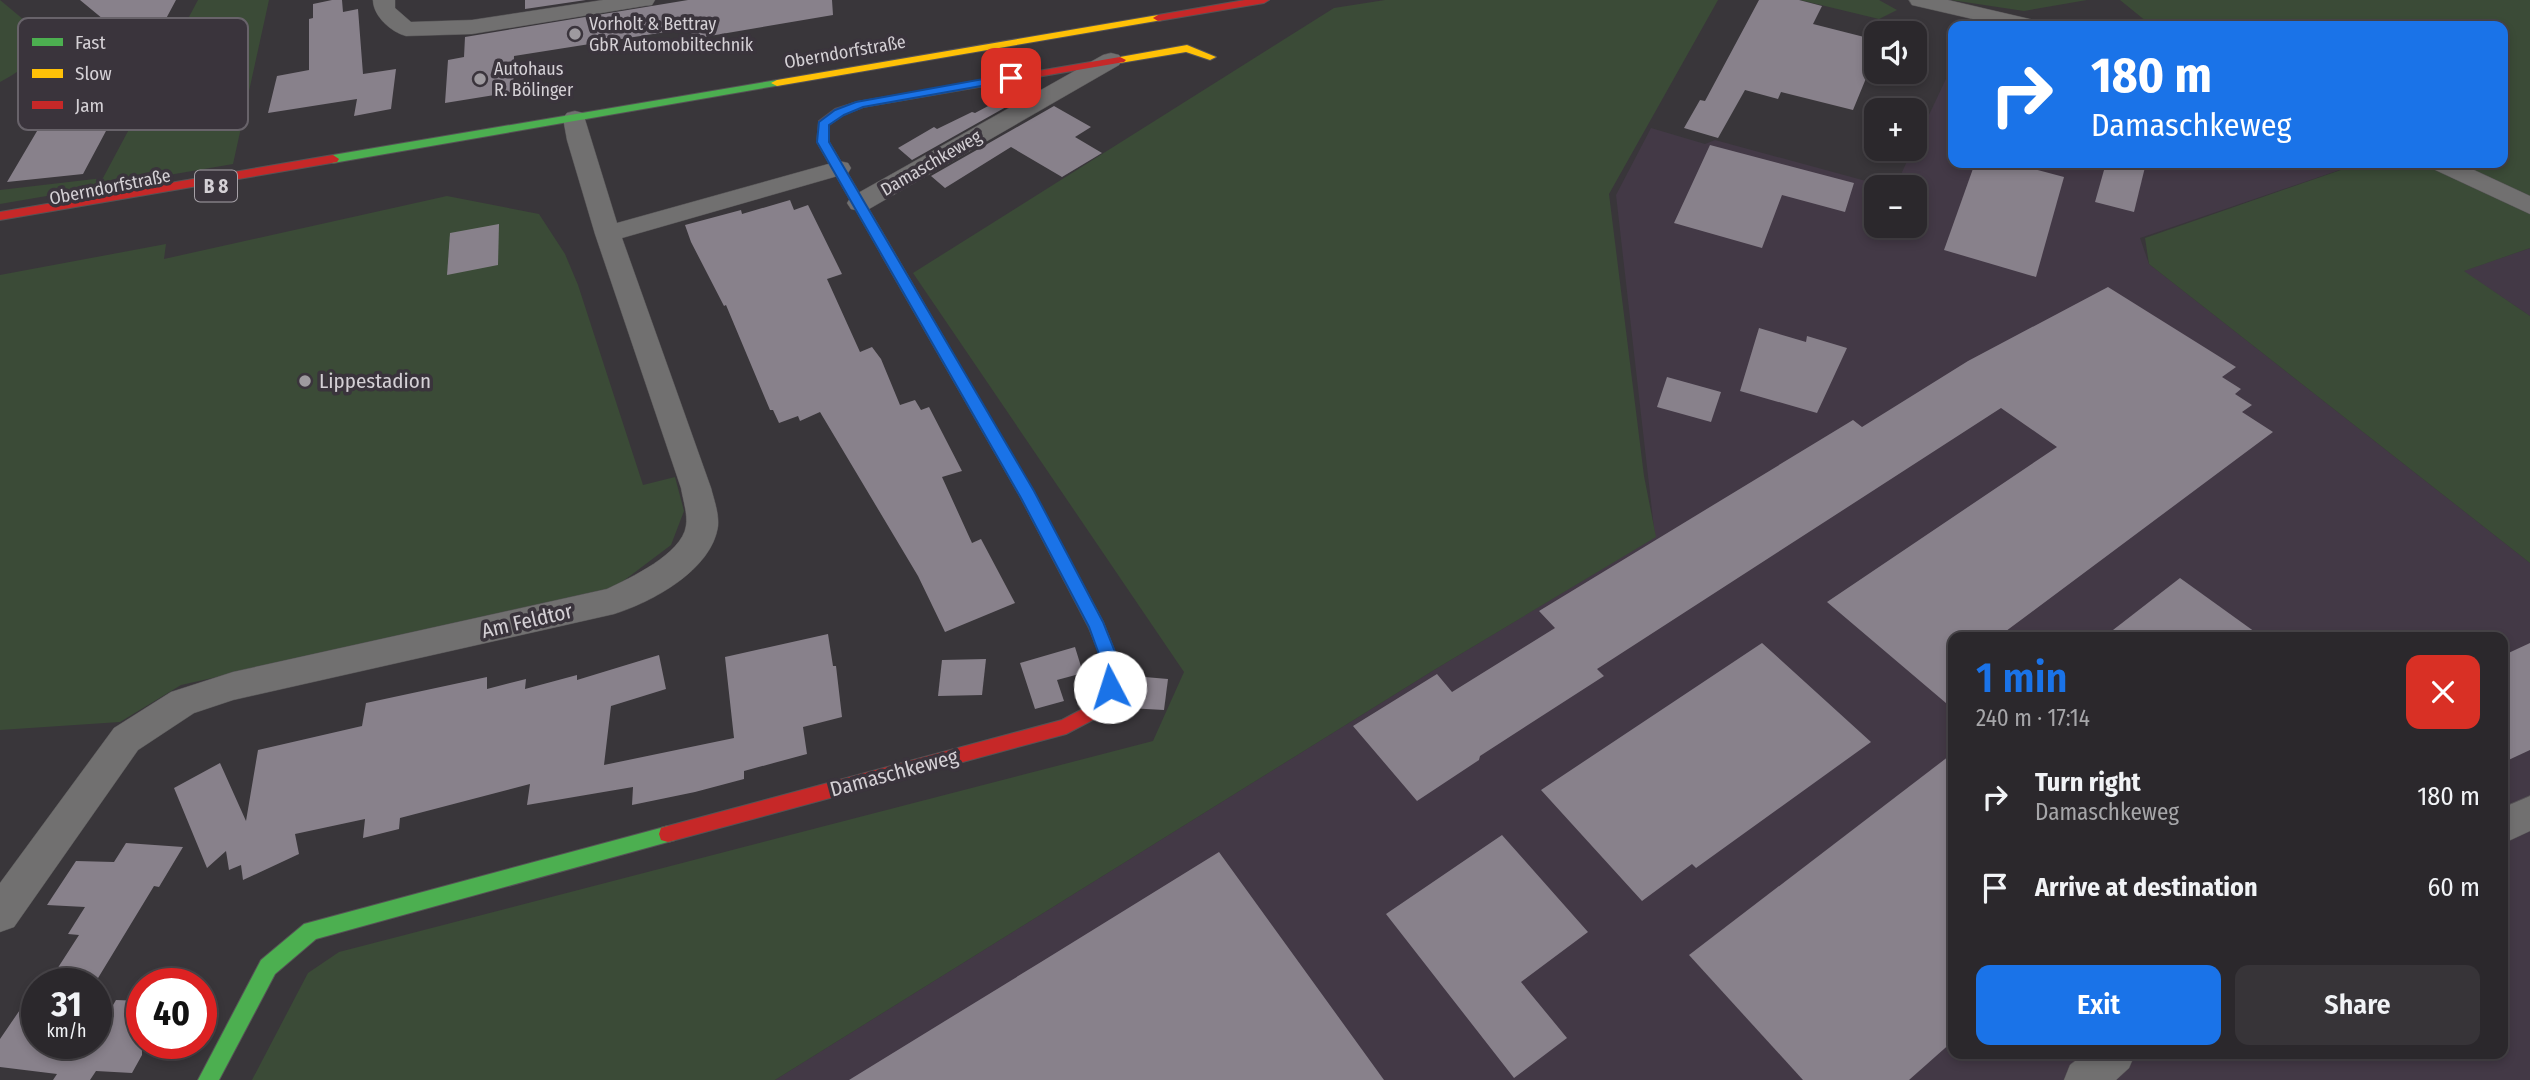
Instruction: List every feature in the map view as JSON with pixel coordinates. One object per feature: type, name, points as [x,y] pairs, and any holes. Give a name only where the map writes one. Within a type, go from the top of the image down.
[{"type":"street","points":[[384,0],[384,10],[406,29],[472,27],[580,5],[644,0]]},
{"type":"street","name":"Oberndorfstraße","points":[[0,228],[575,118],[1264,0]]},
{"type":"street","points":[[1920,0],[2009,21]]},
{"type":"street","name":"Damaschkeweg","points":[[208,1080],[268,967],[311,932],[1066,726],[1098,709],[1110,687],[1109,657],[1097,627],[1028,496],[823,142],[823,124],[839,112],[861,104],[1111,60],[1187,48],[1210,57]]},
{"type":"street","name":"Damaschkeweg","points":[[860,203],[1111,60]]},
{"type":"street","name":"Am Feldtor","points":[[0,914],[126,739],[183,702],[233,686],[614,601],[662,576],[690,552],[702,527],[696,488],[608,234],[579,140],[575,118]]},
{"type":"street","name":"Oberndorfstraße","points":[[0,216],[432,144]]},
{"type":"street","points":[[608,234],[839,168]]},
{"type":"street","points":[[2450,168],[2530,206]]},
{"type":"street","points":[[2508,824],[2530,812]]},
{"type":"street","points":[[2085,1080],[2109,1059]]},
{"type":"shaded area","points":[[1948,75],[1948,168],[2345,168],[2140,238],[2149,264],[2530,563],[2530,1080],[775,1080],[1434,670],[1655,537],[1616,195],[1651,128],[1705,144],[1715,140],[1864,180],[1864,238],[1927,238],[1927,175],[1901,175],[1907,161],[1927,161],[1927,119]]},
{"type":"shaded area","points":[[2530,248],[2530,316],[2463,271]]},
{"type":"green space","points":[[0,0],[22,18],[18,18],[18,71],[0,82]]},
{"type":"green space","points":[[198,0],[269,0],[248,96],[248,18],[188,18]]},
{"type":"green space","points":[[1385,0],[1718,0],[1609,194],[1644,476],[1656,537],[1434,670],[775,1080],[252,1080],[308,973],[339,952],[1153,741],[1184,672],[913,273],[1334,8]]},
{"type":"green space","points":[[1800,0],[1879,0],[1897,10],[1879,19]]},
{"type":"green space","points":[[1951,0],[2087,0],[2024,11]]},
{"type":"green space","points":[[2120,0],[2530,0],[2530,248],[2464,271],[2530,316],[2530,563],[2149,264],[2145,238],[2347,168],[2508,168],[2508,21],[2146,21]]},
{"type":"green space","points":[[129,130],[240,130],[233,164],[0,204],[0,190],[103,178]]},
{"type":"green space","name":"Lippestadion","points":[[447,196],[539,214],[565,254],[578,285],[643,485],[675,477],[684,511],[671,545],[614,588],[181,685],[120,722],[0,730],[0,275],[166,244],[164,259]]},
{"type":"building","points":[[80,0],[176,0],[166,18],[102,18]]},
{"type":"building","points":[[342,0],[343,12],[358,9],[363,74],[396,69],[391,109],[354,116],[357,99],[268,113],[277,76],[309,70],[309,19],[313,18],[313,4]]},
{"type":"building","points":[[525,0],[586,0],[525,9]]},
{"type":"building","points":[[688,0],[832,0],[833,15],[692,39],[691,28],[514,56],[513,92],[445,103],[448,60],[464,57],[465,37]]},
{"type":"building","points":[[1759,0],[1799,0],[1822,6],[1813,24],[1864,37],[1864,83],[1853,110],[1781,92],[1778,99],[1745,90],[1718,138],[1684,128],[1700,100],[1705,101]]},
{"type":"building","points":[[1022,88],[1031,93],[912,160],[898,148],[934,127],[937,129],[975,113]]},
{"type":"building","points":[[1054,106],[1091,127],[1075,137],[1102,153],[1062,177],[1011,147],[945,188],[931,176]]},
{"type":"building","points":[[38,130],[107,130],[83,174],[7,182]]},
{"type":"building","points":[[1710,145],[1854,183],[1845,212],[1782,195],[1762,248],[1674,223]]},
{"type":"building","points":[[1973,168],[2031,168],[2064,177],[2036,277],[1944,250]]},
{"type":"building","points":[[2105,168],[2145,168],[2134,212],[2095,202]]},
{"type":"building","points":[[790,200],[794,210],[808,205],[842,274],[827,279],[860,352],[872,347],[881,359],[900,405],[915,400],[921,410],[929,407],[962,471],[942,477],[972,543],[981,539],[1015,603],[945,632],[918,576],[820,412],[800,421],[798,416],[779,423],[773,410],[770,410],[726,305],[724,306],[691,242],[685,225],[741,210],[742,214]]},
{"type":"building","points":[[499,224],[498,265],[447,275],[450,233]]},
{"type":"building","points":[[2108,287],[2236,367],[2222,377],[2241,389],[2235,394],[2252,405],[2242,412],[2273,432],[2005,632],[1948,632],[1948,705],[1827,602],[2057,447],[2001,408],[1597,669],[1604,676],[1480,756],[1479,760],[1417,801],[1353,726],[1437,674],[1452,692],[1555,628],[1539,611],[1853,420],[1862,427],[1968,361]]},
{"type":"building","points":[[1759,328],[1806,342],[1807,336],[1847,348],[1817,413],[1740,391]]},
{"type":"building","points":[[1667,377],[1721,392],[1711,422],[1657,407]]},
{"type":"building","points":[[2180,578],[2255,632],[2110,632]]},
{"type":"building","points":[[828,634],[833,666],[836,666],[842,717],[803,727],[807,754],[744,771],[744,779],[695,792],[632,805],[633,787],[527,805],[530,784],[400,818],[399,829],[363,838],[365,819],[295,834],[299,854],[243,880],[241,865],[229,870],[226,851],[207,868],[174,788],[220,763],[246,821],[258,750],[362,726],[366,703],[487,677],[487,689],[526,679],[525,689],[577,675],[577,680],[659,655],[666,689],[611,706],[604,765],[734,738],[725,657]]},
{"type":"building","points":[[1762,643],[1871,742],[1696,868],[1692,864],[1642,901],[1541,790]]},
{"type":"building","points":[[2530,643],[2530,750],[2508,760],[2508,653]]},
{"type":"building","points":[[1075,647],[1083,673],[1057,680],[1064,701],[1035,709],[1020,663]]},
{"type":"building","points":[[986,659],[982,695],[938,696],[942,660]]},
{"type":"building","points":[[1133,676],[1168,679],[1164,710],[1128,708]]},
{"type":"building","points":[[1948,757],[1948,1045],[1909,1080],[1803,1080],[1689,955]]},
{"type":"building","points":[[1502,835],[1588,932],[1521,982],[1567,1038],[1514,1078],[1386,914]]},
{"type":"building","points":[[126,843],[183,847],[159,887],[154,886],[104,968],[58,968],[79,935],[68,934],[85,907],[47,905],[76,861],[114,862]]},
{"type":"building","points":[[1219,852],[1384,1080],[849,1080],[1041,962]]},
{"type":"building","points":[[116,1000],[126,1000],[126,1059],[140,1059],[132,1073],[96,1071],[90,1080],[53,1080],[57,1074],[0,1067],[0,1039],[21,1008],[21,1059],[112,1059],[112,1007]]},
{"type":"traffic: fast","points":[[333,159],[777,83]]},
{"type":"traffic: fast","points":[[208,1080],[268,967],[311,931],[668,834]]},
{"type":"traffic: slow","points":[[777,83],[1158,18]]},
{"type":"traffic: slow","points":[[1120,60],[1187,48],[1210,57]]},
{"type":"traffic: slow","points":[[888,254],[1028,496],[1097,627],[1109,657],[1110,684]]},
{"type":"traffic: jam","points":[[1158,18],[1264,0]]},
{"type":"traffic: jam","points":[[888,254],[823,142],[823,124],[839,112],[861,104],[1120,60]]},
{"type":"traffic: jam","points":[[0,216],[333,159]]},
{"type":"traffic: jam","points":[[668,834],[1066,726],[1098,709],[1110,684]]},
{"type":"place","name":"Vorholt & Bettray GbR Automobiltechnik","points":[[575,34]]},
{"type":"place","name":"Autohaus R. Bölinger","points":[[480,79]]},
{"type":"place","name":"Lippestadion","points":[[305,381]]},
{"type":"route","points":[[1011,78],[861,104],[839,112],[823,124],[823,142],[1028,496],[1097,627],[1109,657],[1110,687]]}]
